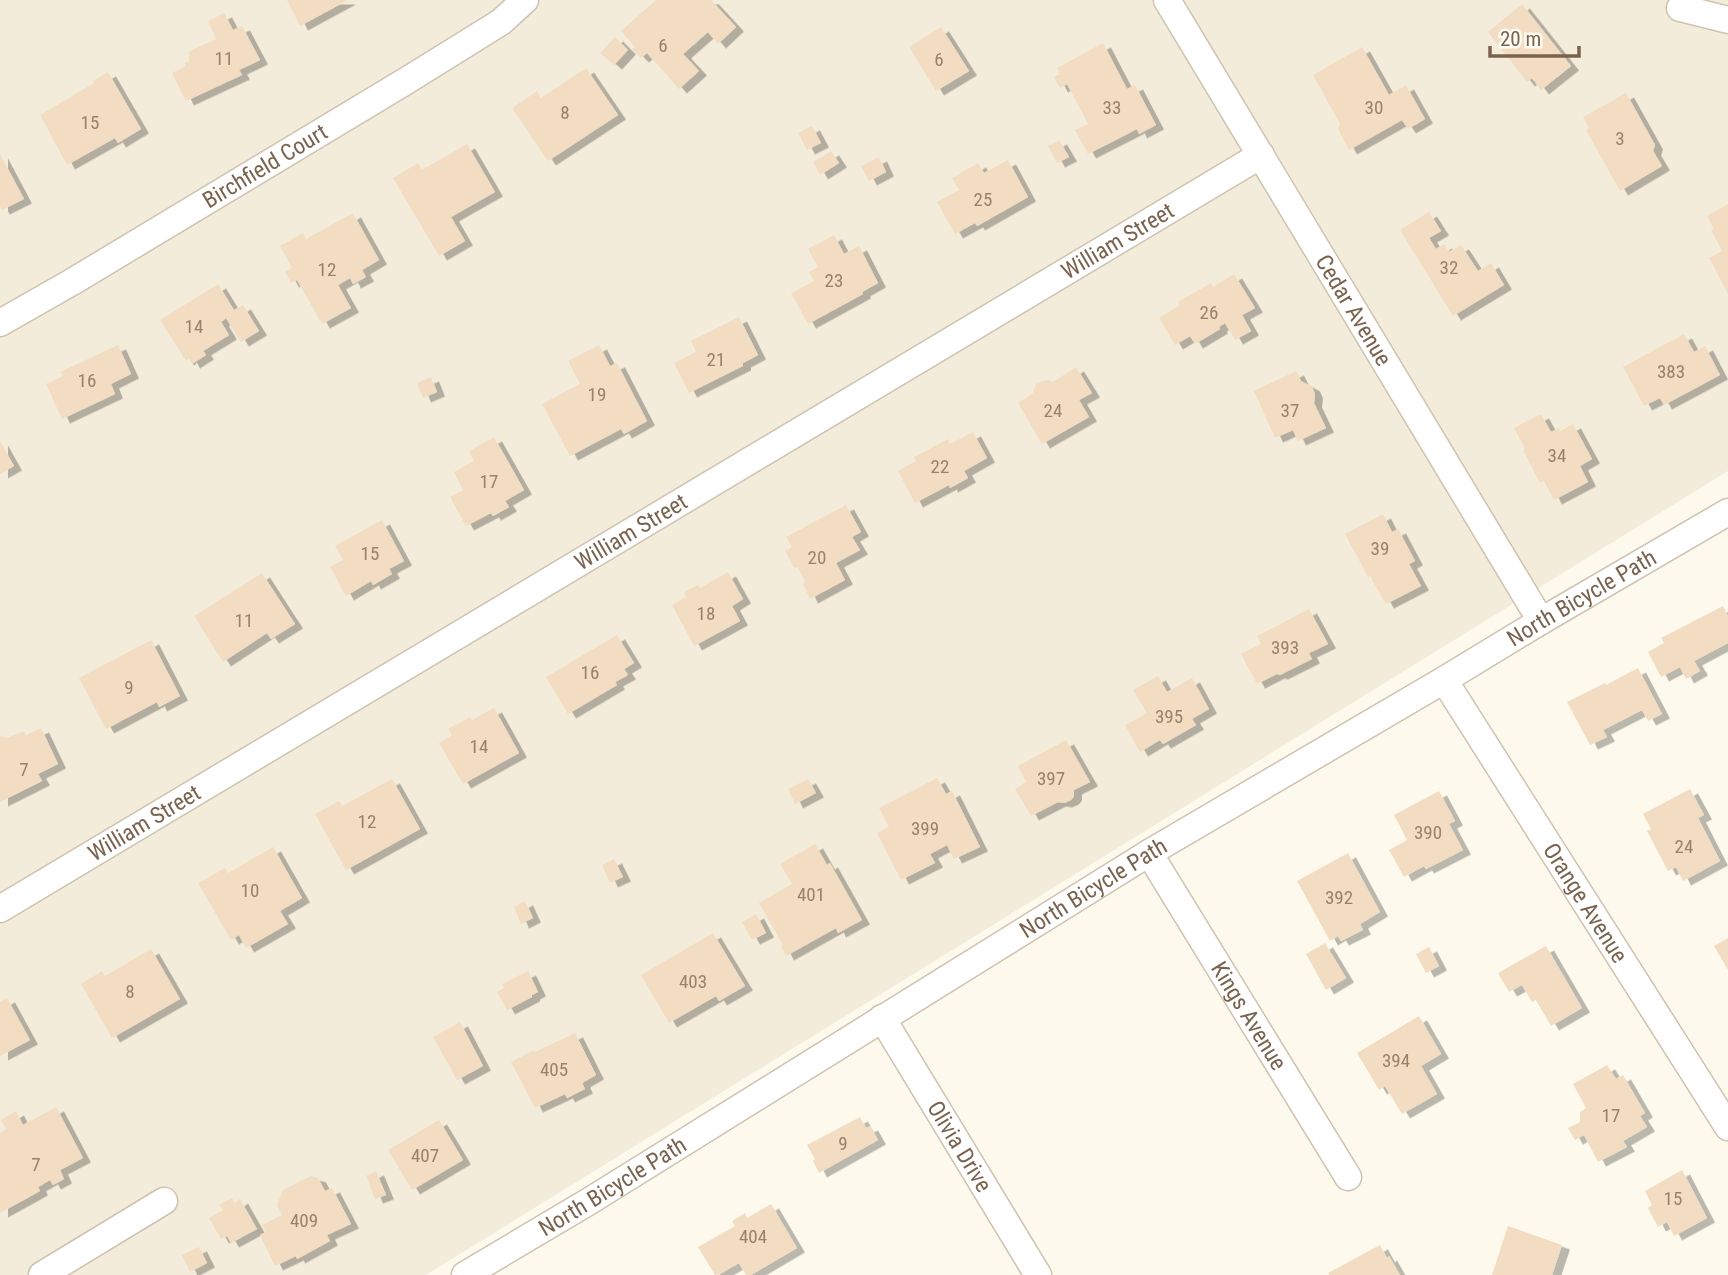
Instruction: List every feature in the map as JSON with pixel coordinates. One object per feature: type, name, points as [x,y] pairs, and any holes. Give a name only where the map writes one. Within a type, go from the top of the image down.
[{"type":"street","name":"Birchfield Court","points":[[0,323],[407,81],[501,22],[525,0]]},
{"type":"street","name":"Cedar Avenue","points":[[1167,0],[1541,621]]},
{"type":"street","points":[[1680,8],[1728,20]]},
{"type":"street","name":"William Street","points":[[0,909],[1261,155]]},
{"type":"street","name":"North Bicycle Path","points":[[465,1275],[588,1202],[1149,853],[1541,621],[1725,520]]},
{"type":"street","name":"Orange Avenue","points":[[1444,680],[1728,1127]]},
{"type":"street","name":"Kings Avenue","points":[[1149,853],[1348,1177]]},
{"type":"street","name":"Olivia Drive","points":[[882,1018],[1038,1275]]},
{"type":"street","points":[[42,1275],[164,1201]]},
{"type":"shaded area","points":[[0,0],[1728,0],[1728,471],[426,1275],[0,1275]]},
{"type":"building","points":[[287,0],[348,0],[300,26]]},
{"type":"building","points":[[656,0],[711,0],[736,27],[718,44],[708,32],[683,54],[699,71],[679,89],[647,53],[641,58],[632,49],[635,47],[621,31]]},
{"type":"building","points":[[1522,4],[1571,66],[1541,90],[1532,78],[1527,82],[1488,32]]},
{"type":"building","points":[[224,13],[233,30],[242,26],[260,60],[239,70],[242,75],[186,101],[172,73],[190,61],[188,52],[216,39],[208,21]]},
{"type":"building","points":[[941,27],[969,71],[936,91],[909,47]]},
{"type":"building","points":[[615,37],[628,50],[614,65],[600,53]]},
{"type":"building","points":[[1103,43],[1127,89],[1135,85],[1156,125],[1139,134],[1137,129],[1088,154],[1075,130],[1088,124],[1067,84],[1060,88],[1054,77],[1060,74],[1057,68]]},
{"type":"building","points":[[1362,47],[1389,95],[1406,85],[1425,119],[1408,129],[1402,120],[1349,150],[1338,129],[1340,124],[1313,75]]},
{"type":"building","points":[[586,68],[618,115],[548,161],[512,108],[537,91],[541,98]]},
{"type":"building","points":[[108,72],[141,129],[118,143],[115,138],[67,165],[40,115]]},
{"type":"building","points":[[1626,93],[1655,145],[1653,151],[1662,166],[1620,191],[1586,130],[1589,128],[1583,117]]},
{"type":"building","points":[[812,126],[821,143],[807,150],[798,133]]},
{"type":"building","points":[[1059,140],[1069,157],[1057,163],[1048,146]]},
{"type":"building","points":[[467,144],[495,192],[451,217],[465,241],[439,256],[393,178],[418,163],[422,170]]},
{"type":"building","points":[[831,151],[839,163],[820,175],[813,162]]},
{"type":"building","points":[[0,154],[24,199],[2,210],[0,207]]},
{"type":"building","points":[[879,157],[886,172],[869,181],[861,166]]},
{"type":"building","points":[[1008,160],[1028,197],[977,226],[975,223],[955,234],[937,202],[959,190],[952,178],[978,163],[984,173]]},
{"type":"building","points":[[1728,204],[1728,294],[1709,258],[1722,251],[1707,216]]},
{"type":"building","points":[[1429,212],[1441,231],[1429,238],[1436,249],[1444,244],[1449,252],[1461,245],[1478,271],[1491,263],[1504,285],[1453,316],[1400,230]]},
{"type":"building","points":[[353,213],[379,260],[362,270],[366,277],[353,284],[350,278],[338,285],[351,308],[322,324],[297,280],[291,283],[285,272],[292,268],[280,246],[303,233],[306,239]]},
{"type":"building","points":[[834,235],[844,254],[859,246],[878,283],[808,324],[791,293],[814,281],[809,272],[818,267],[808,249]]},
{"type":"building","points":[[1234,274],[1255,308],[1242,315],[1251,331],[1235,340],[1225,323],[1195,344],[1190,336],[1175,345],[1159,318],[1180,305],[1178,302],[1211,283],[1213,287]]},
{"type":"building","points":[[218,284],[234,310],[243,305],[259,331],[241,342],[226,318],[221,322],[229,335],[203,351],[206,355],[192,364],[189,358],[186,361],[160,320]]},
{"type":"building","points":[[739,317],[758,355],[743,363],[743,366],[689,393],[674,363],[696,352],[691,341]]},
{"type":"building","points":[[1684,334],[1694,352],[1705,346],[1720,375],[1664,405],[1660,398],[1644,406],[1623,367]]},
{"type":"building","points":[[118,345],[131,374],[111,384],[115,394],[62,419],[46,384],[63,376],[60,372]]},
{"type":"building","points":[[599,345],[610,366],[617,363],[647,421],[624,434],[621,429],[570,456],[542,404],[580,384],[568,361]]},
{"type":"building","points":[[1076,367],[1092,393],[1079,400],[1089,417],[1042,444],[1018,403],[1033,393],[1036,383],[1048,380],[1053,382]]},
{"type":"building","points":[[1296,371],[1301,381],[1312,387],[1315,394],[1314,403],[1326,428],[1298,441],[1293,430],[1275,438],[1254,391]]},
{"type":"building","points":[[431,377],[437,392],[423,398],[417,383]]},
{"type":"building","points":[[1541,414],[1551,432],[1559,428],[1560,431],[1573,424],[1592,459],[1580,466],[1588,482],[1554,500],[1544,481],[1540,483],[1514,428]]},
{"type":"building","points":[[973,432],[987,458],[964,471],[968,478],[915,503],[898,471],[916,461],[914,457],[948,439],[950,444]]},
{"type":"building","points":[[494,437],[524,490],[505,501],[509,507],[466,526],[450,497],[463,490],[454,472],[474,461],[469,451]]},
{"type":"building","points":[[0,441],[14,466],[0,474]]},
{"type":"building","points":[[846,505],[861,532],[852,537],[860,550],[836,563],[845,580],[810,599],[798,567],[794,568],[785,551],[792,547],[786,537]]},
{"type":"building","points":[[1383,514],[1392,532],[1398,529],[1415,561],[1409,564],[1421,586],[1386,604],[1345,534]]},
{"type":"building","points":[[382,520],[404,561],[389,569],[392,574],[373,585],[371,581],[346,596],[330,567],[343,560],[335,546]]},
{"type":"building","points":[[728,572],[743,599],[732,606],[740,621],[694,646],[672,605],[686,597],[684,592],[698,585],[700,588]]},
{"type":"building","points":[[262,573],[295,624],[271,639],[267,633],[223,662],[194,616]]},
{"type":"building","points":[[1723,606],[1728,616],[1728,643],[1694,661],[1700,671],[1686,679],[1680,667],[1661,677],[1648,652],[1664,643],[1661,638]]},
{"type":"building","points":[[1309,609],[1328,644],[1309,653],[1312,659],[1257,684],[1241,654],[1261,644],[1257,636]]},
{"type":"building","points":[[617,635],[634,663],[624,669],[628,675],[615,682],[617,685],[568,714],[546,677]]},
{"type":"building","points":[[151,640],[180,696],[159,707],[157,702],[106,729],[79,678]]},
{"type":"building","points":[[1638,668],[1662,714],[1648,721],[1642,710],[1603,730],[1607,737],[1590,745],[1567,702]]},
{"type":"building","points":[[1158,676],[1167,692],[1192,678],[1209,709],[1192,719],[1196,725],[1163,744],[1160,740],[1140,752],[1125,725],[1147,713],[1133,690]]},
{"type":"building","points":[[494,708],[519,753],[463,784],[439,743],[452,735],[448,729]]},
{"type":"building","points":[[41,728],[58,764],[38,774],[42,781],[0,802],[0,736],[7,738],[24,731],[26,735]]},
{"type":"building","points":[[1066,740],[1090,782],[1074,790],[1071,800],[1058,802],[1031,816],[1015,789],[1026,782],[1018,766]]},
{"type":"building","points":[[937,778],[946,794],[952,791],[980,847],[954,859],[947,845],[930,854],[935,863],[901,880],[877,833],[889,827],[879,808]]},
{"type":"building","points":[[392,779],[420,829],[346,870],[315,814],[339,801],[342,806]]},
{"type":"building","points":[[808,779],[816,793],[795,804],[788,789]]},
{"type":"building","points":[[1690,789],[1704,815],[1698,818],[1720,861],[1683,881],[1676,867],[1668,871],[1647,831],[1651,829],[1643,814]]},
{"type":"building","points":[[1439,791],[1455,821],[1449,824],[1463,850],[1404,877],[1389,850],[1407,840],[1394,815]]},
{"type":"building","points":[[815,844],[827,865],[830,863],[862,920],[838,933],[836,928],[786,956],[781,946],[783,945],[759,903],[792,884],[780,864]]},
{"type":"building","points":[[273,847],[302,898],[280,911],[288,924],[246,948],[239,935],[231,940],[198,883],[225,868],[228,873]]},
{"type":"building","points":[[1348,853],[1380,912],[1360,924],[1363,930],[1341,941],[1338,936],[1330,941],[1297,881]]},
{"type":"building","points":[[614,859],[623,877],[610,883],[602,865]]},
{"type":"building","points":[[525,901],[533,918],[521,924],[514,907]]},
{"type":"building","points":[[756,914],[766,933],[752,940],[742,922]]},
{"type":"building","points":[[713,933],[745,986],[719,1001],[716,996],[669,1023],[641,975]]},
{"type":"building","points":[[1728,938],[1728,970],[1714,946]]},
{"type":"building","points":[[1325,943],[1346,978],[1326,990],[1306,954]]},
{"type":"building","points":[[1546,946],[1582,1008],[1551,1026],[1536,1000],[1532,1002],[1522,985],[1509,992],[1498,973]]},
{"type":"building","points":[[1429,947],[1439,966],[1426,973],[1416,954]]},
{"type":"building","points":[[151,949],[180,999],[112,1038],[81,984],[102,971],[105,976]]},
{"type":"building","points":[[528,971],[538,992],[507,1010],[497,992],[504,988],[502,984]]},
{"type":"building","points":[[7,998],[30,1040],[0,1056],[0,1002]]},
{"type":"building","points":[[1419,1016],[1441,1054],[1421,1066],[1437,1094],[1402,1114],[1385,1086],[1379,1090],[1357,1053]]},
{"type":"building","points":[[460,1022],[483,1066],[457,1080],[433,1037]]},
{"type":"building","points":[[575,1033],[596,1075],[582,1083],[585,1089],[567,1098],[565,1094],[535,1108],[511,1062]]},
{"type":"building","points":[[1607,1065],[1616,1079],[1623,1075],[1645,1113],[1640,1116],[1647,1127],[1623,1141],[1627,1147],[1598,1162],[1584,1135],[1575,1140],[1568,1128],[1580,1122],[1580,1112],[1586,1108],[1573,1084]]},
{"type":"building","points":[[56,1107],[83,1158],[60,1170],[64,1179],[53,1185],[50,1180],[38,1187],[40,1191],[0,1213],[0,1133],[6,1129],[1,1120],[16,1111],[23,1125]]},
{"type":"building","points":[[860,1117],[866,1128],[870,1126],[878,1140],[819,1173],[807,1145]]},
{"type":"building","points":[[439,1120],[463,1160],[412,1190],[388,1150]]},
{"type":"building","points":[[1682,1170],[1707,1218],[1674,1236],[1667,1222],[1658,1227],[1648,1208],[1652,1205],[1645,1191]]},
{"type":"building","points":[[376,1171],[386,1195],[375,1199],[366,1176]]},
{"type":"building","points":[[311,1176],[318,1178],[325,1191],[332,1188],[351,1224],[327,1235],[330,1241],[297,1259],[296,1256],[275,1266],[260,1235],[266,1232],[262,1225],[282,1215],[277,1205],[283,1190]]},
{"type":"building","points":[[232,1198],[235,1203],[240,1199],[257,1229],[231,1243],[227,1236],[221,1239],[209,1218],[223,1210],[219,1205]]},
{"type":"building","points":[[771,1204],[797,1248],[751,1275],[746,1275],[739,1263],[715,1275],[698,1247],[735,1226],[732,1221],[745,1213],[747,1218]]},
{"type":"building","points":[[1508,1226],[1562,1245],[1552,1275],[1492,1275]]},
{"type":"building","points":[[1380,1245],[1400,1275],[1329,1275],[1328,1273]]},
{"type":"building","points":[[199,1247],[207,1263],[190,1272],[182,1255]]}]
